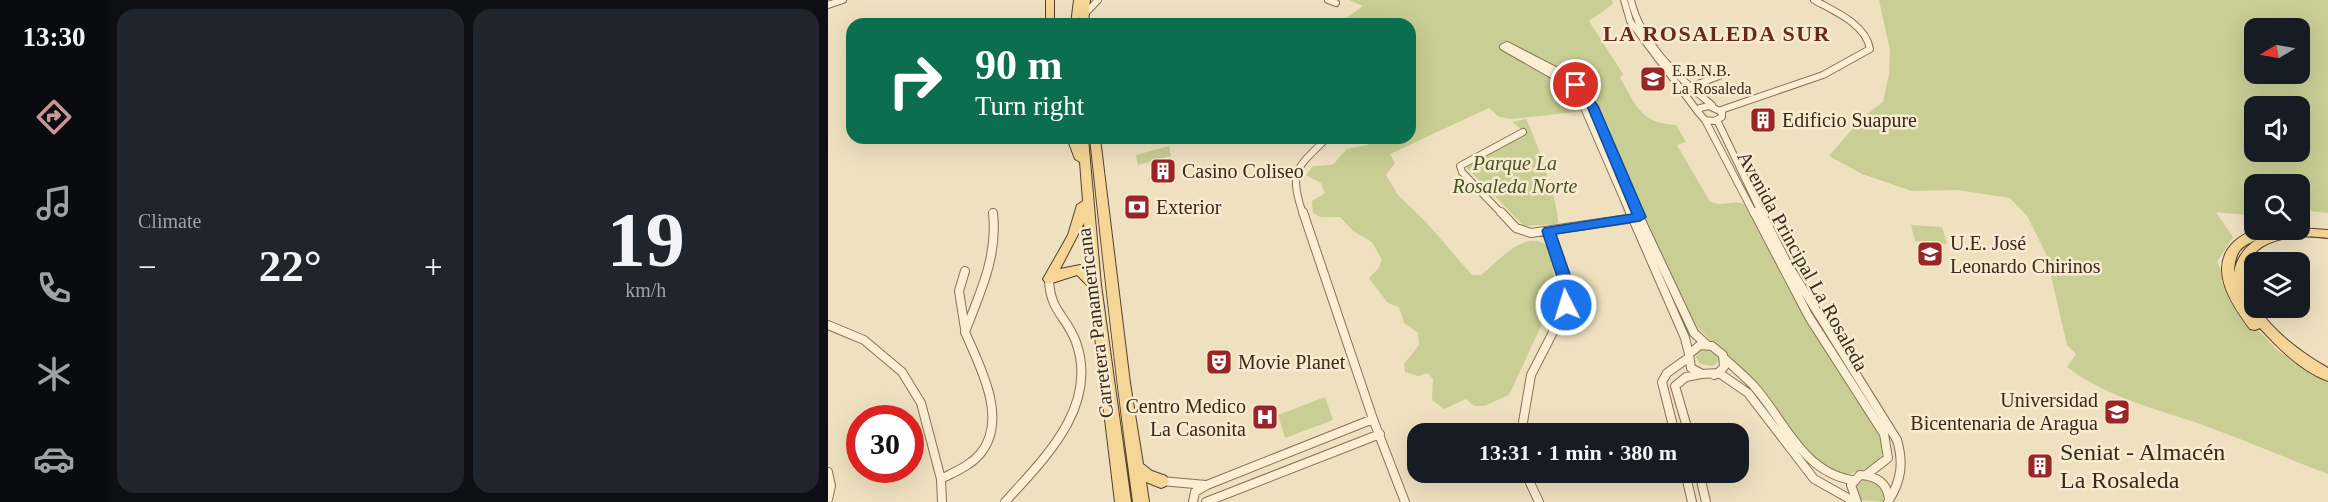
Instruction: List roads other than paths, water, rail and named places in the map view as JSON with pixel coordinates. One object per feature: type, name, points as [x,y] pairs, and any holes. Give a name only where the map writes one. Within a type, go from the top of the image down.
[{"type":"main road","points":[[1050,0],[1050,18]]},
{"type":"main road","points":[[1076,18],[1078,0]]},
{"type":"main road","points":[[1085,18],[1092,0]]},
{"type":"main road","points":[[1050,279],[1057,261],[1079,228],[1087,182],[1074,144]]},
{"type":"main road","name":"Carretera Panamericana","points":[[1084,144],[1095,285],[1123,502]]},
{"type":"main road","name":"Carretera Panamericana","points":[[1096,144],[1134,467],[1141,502]]},
{"type":"main road","points":[[2310,226],[2328,227]]},
{"type":"main road","points":[[2328,234],[2297,232],[2263,240],[2242,257],[2238,270],[2240,285],[2257,316],[2293,352],[2328,375]]},
{"type":"main road","points":[[2246,240],[2238,245],[2229,258],[2227,280],[2232,294],[2262,334],[2284,353],[2328,382]]},
{"type":"main road","points":[[1050,279],[1070,271],[1080,270],[1095,285]]},
{"type":"main road","points":[[1134,467],[1146,476],[1161,481]]},
{"type":"street","points":[[828,5],[843,0]]},
{"type":"street","points":[[1328,0],[1336,3]]},
{"type":"street","points":[[1624,0],[1630,21],[1705,120],[1717,120],[1722,117],[1721,110]]},
{"type":"street","points":[[1631,0],[1637,22],[1690,87],[1721,110],[1830,70],[1857,58],[1870,49],[1869,40],[1854,25],[1814,0]]},
{"type":"street","points":[[1595,123],[1569,87],[1503,47],[1507,45],[1567,76],[1589,99],[1595,123],[1685,338],[1691,368],[1702,374]]},
{"type":"street","points":[[1690,87],[1719,76]]},
{"type":"street","points":[[1698,112],[1702,107],[1713,106]]},
{"type":"street","name":"Avenida Principal La Rosaleda","points":[[1705,120],[1809,317],[1884,434],[1888,458],[1866,475]]},
{"type":"street","name":"Avenida Principal La Rosaleda","points":[[1717,120],[1788,265],[1897,440],[1903,457],[1903,470],[1900,483],[1888,502]]},
{"type":"street","points":[[1523,132],[1463,164],[1460,169],[1516,228],[1531,233],[1635,218]]},
{"type":"street","points":[[1321,144],[1299,166],[1294,187],[1373,419],[1405,502]]},
{"type":"street","points":[[965,332],[989,270],[995,222],[993,213]]},
{"type":"street","points":[[1635,218],[1694,333],[1707,345],[1716,348],[1740,371],[1807,456],[1820,468],[1840,479],[1852,480],[1860,475],[1876,477],[1885,484],[1889,494],[1888,502]]},
{"type":"street","points":[[1523,423],[1532,375],[1566,305],[1567,286],[1549,231]]},
{"type":"street","points":[[941,479],[968,466],[982,452],[995,422],[990,399],[965,332],[960,291],[965,271]]},
{"type":"street","points":[[1005,502],[1045,457],[1067,426],[1080,395],[1083,381],[1076,341],[1048,300],[1050,279]]},
{"type":"street","points":[[1670,305],[1680,302]]},
{"type":"street","points":[[828,325],[864,340],[902,372],[921,403],[941,479],[942,502]]},
{"type":"street","points":[[1672,423],[1662,382],[1666,373],[1688,356],[1695,347],[1707,345]]},
{"type":"street","points":[[1714,375],[1724,367],[1725,359]]},
{"type":"street","points":[[1686,423],[1675,386],[1686,377],[1719,373],[1742,386],[1814,479],[1856,502]]},
{"type":"street","points":[[1193,502],[1195,492],[1207,485],[1373,419]]},
{"type":"street","points":[[1211,501],[1380,434]]},
{"type":"street","points":[[1278,458],[1283,459],[1284,471]]},
{"type":"street","points":[[828,472],[831,486],[828,499]]},
{"type":"street","points":[[1852,480],[1851,491],[1856,502]]},
{"type":"street","points":[[1161,481],[1207,485]]},
{"type":"street","points":[[1530,483],[1539,502]]},
{"type":"street","points":[[1688,483],[1692,502]]},
{"type":"street","points":[[1702,483],[1706,502]]},
{"type":"place","name":"E.B.N.B. La Rosaleda","points":[[1653,79]]},
{"type":"place","name":"Edificio Suapure","points":[[1763,120]]},
{"type":"place","name":"Casino Coliseo","points":[[1163,171]]},
{"type":"place","name":"Exterior","points":[[1137,207]]},
{"type":"place","name":"U.E. José Leonardo Chirinos","points":[[1930,254]]},
{"type":"place","name":"Movie Planet","points":[[1219,362]]},
{"type":"place","name":"Universidad Bicentenaria de Aragua","points":[[2117,412]]},
{"type":"place","name":"Centro Medico La Casonita","points":[[1265,417]]},
{"type":"place","name":"Seniat - Almacén La Rosaleda","points":[[2040,466]]},
{"type":"district","name":"LA ROSALEDA SUR","points":[[1717,33]]},
{"type":"park label","name":"Parque La Rosaleda Norte","points":[[1515,174]]}]
